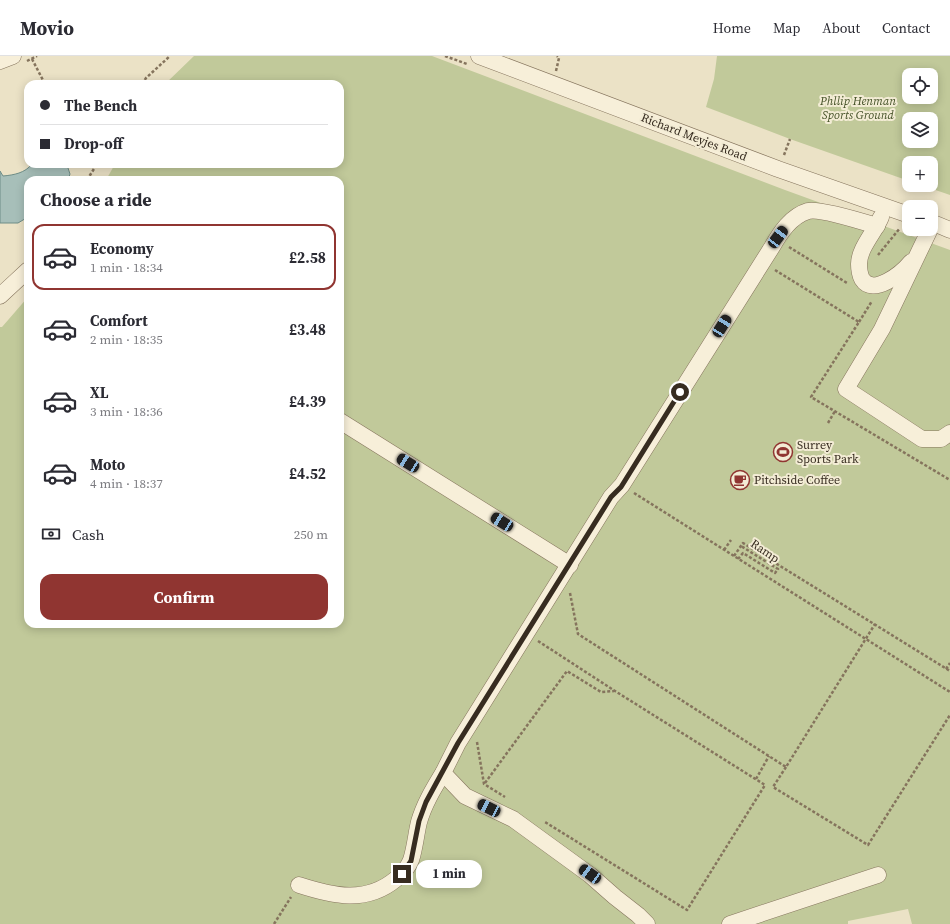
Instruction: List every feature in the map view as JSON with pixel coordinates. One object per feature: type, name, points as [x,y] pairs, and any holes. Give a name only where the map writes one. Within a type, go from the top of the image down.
[{"type":"lane","points":[[0,61],[13,56]]},
{"type":"lane","name":"Richard Meyjes Road","points":[[479,56],[778,169],[882,205],[902,218]]},
{"type":"lane","points":[[882,205],[881,216],[877,226],[861,253],[859,264],[860,274],[863,281],[875,286],[882,284],[908,266],[919,252]]},
{"type":"lane","points":[[298,885],[330,894],[351,896],[385,888],[402,874],[411,861],[419,821],[426,802],[458,743],[611,497],[622,485],[787,225],[796,217],[809,211],[827,212],[877,226]]},
{"type":"lane","points":[[938,227],[950,230]]},
{"type":"lane","points":[[926,236],[882,330],[846,389],[922,439],[941,439],[950,433]]},
{"type":"lane","points":[[0,296],[24,274]]},
{"type":"lane","points":[[344,424],[568,568]]},
{"type":"lane","points":[[443,772],[465,796],[513,819],[590,874],[647,924]]},
{"type":"lane","points":[[730,924],[878,875]]},
{"type":"path","points":[[37,56],[32,59],[43,80]]},
{"type":"path","points":[[145,80],[170,56]]},
{"type":"path","points":[[556,72],[559,58],[557,56]]},
{"type":"path","points":[[781,161],[790,139]]},
{"type":"path","points":[[874,260],[902,225]]},
{"type":"path","points":[[786,246],[853,287]]},
{"type":"path","points":[[859,322],[874,296]]},
{"type":"path","points":[[828,423],[835,411]]},
{"type":"path","points":[[622,485],[950,692]]},
{"type":"path","points":[[724,550],[731,540]]},
{"type":"path","points":[[734,556],[743,543],[950,671]]},
{"type":"path","name":"Ramp","points":[[738,559],[743,553],[775,573],[778,569],[741,546]]},
{"type":"path","points":[[568,568],[578,634],[786,767]]},
{"type":"path","points":[[875,624],[773,787],[868,845],[950,715]]},
{"type":"path","points":[[527,634],[765,785],[687,910],[538,818]]},
{"type":"path","points":[[946,669],[950,663]]},
{"type":"path","points":[[484,784],[567,671],[601,692],[615,691]]},
{"type":"path","points":[[473,720],[484,784],[512,801]]},
{"type":"path","points":[[756,779],[769,756]]},
{"type":"path","points":[[274,924],[298,885]]},
{"type":"green space","name":"Surrey Sports Park","points":[[194,56],[432,56],[785,190],[902,233],[902,236],[912,236],[950,250],[950,924],[912,924],[908,909],[848,921],[848,924],[0,924],[0,327],[2,327],[24,302],[24,628],[344,628],[344,176],[108,176],[113,168],[344,168],[344,80],[169,80]]},
{"type":"green space","name":"Phllip Henman Sports Ground","points":[[717,56],[950,56],[950,195],[938,191],[938,156],[902,156],[902,179],[790,139],[706,107],[714,79]]},
{"type":"water","points":[[28,168],[68,168],[70,174],[69,176],[24,176],[24,219],[18,223],[0,223],[0,171],[3,176],[26,170]]},
{"type":"place","name":"Surrey Sports Park","points":[[783,452]]},
{"type":"place","name":"Pitchside Coffee","points":[[740,480]]},
{"type":"route","points":[[402,874],[411,861],[419,821],[426,802],[458,743],[611,497],[621,487],[680,392]]}]
